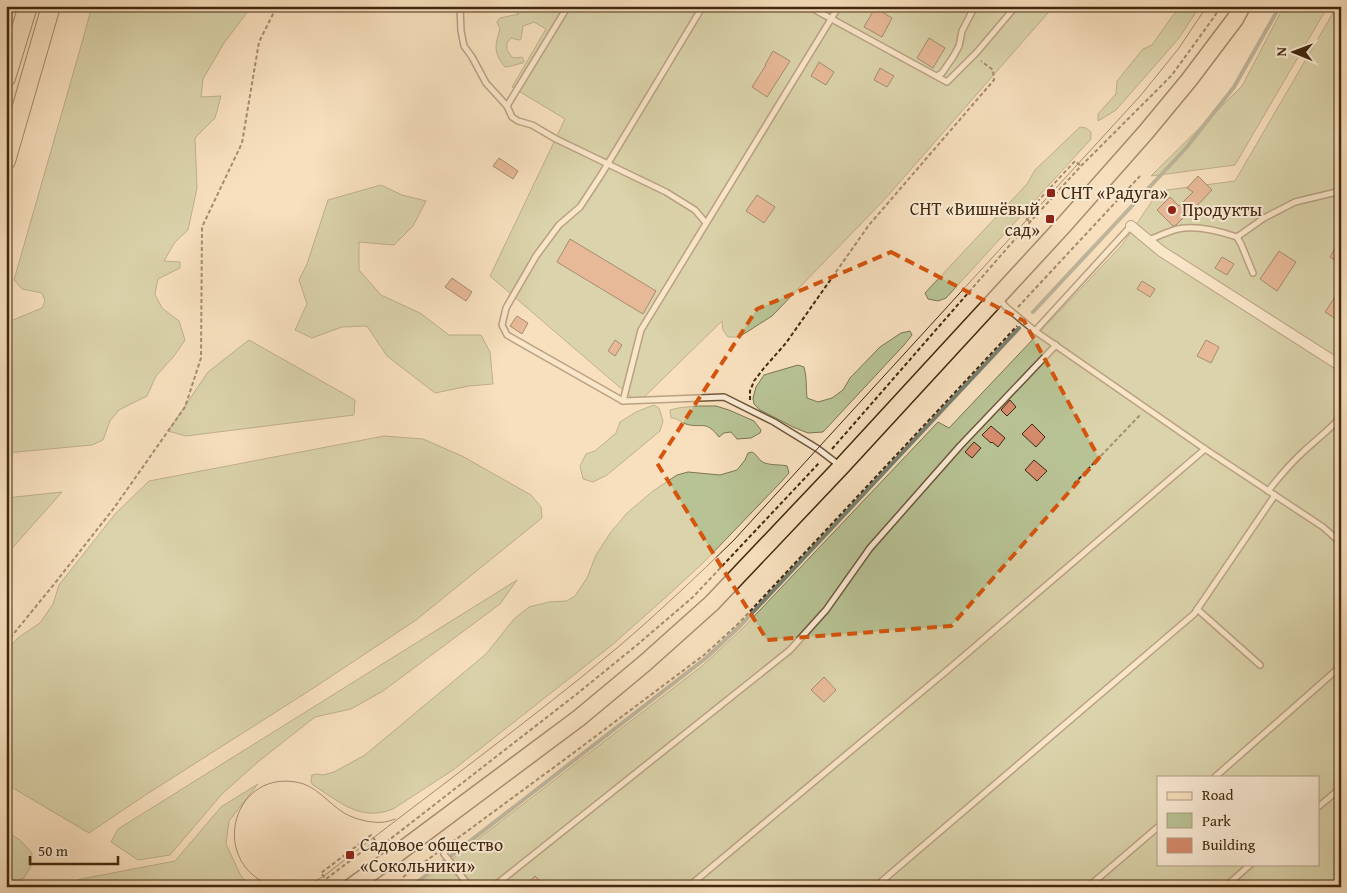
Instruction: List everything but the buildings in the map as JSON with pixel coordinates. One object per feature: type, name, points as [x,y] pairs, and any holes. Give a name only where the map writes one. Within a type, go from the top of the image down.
[{"type":"highway","points":[[6,78],[28,6]]},
{"type":"highway","points":[[6,160],[51,6]]},
{"type":"main road","points":[[351,887],[579,718],[645,663],[712,603],[841,467],[1146,132],[1189,80],[1235,19],[1242,6]]},
{"type":"street","points":[[1130,226],[1161,251],[1341,366]]},
{"type":"lane","points":[[460,6],[464,46],[486,83],[507,106],[512,117],[532,125],[556,139],[666,192],[695,210],[706,223]]},
{"type":"lane","points":[[507,106],[568,6]]},
{"type":"lane","points":[[703,6],[580,207],[559,225],[536,256],[506,308],[502,326],[506,335],[624,401],[724,397],[774,422],[841,467]]},
{"type":"lane","points":[[808,6],[946,82],[974,55],[1016,6]]},
{"type":"lane","points":[[624,401],[641,330],[839,6]]},
{"type":"lane","points":[[937,76],[942,73],[959,46],[962,31],[975,6]]},
{"type":"lane","points":[[1148,240],[1178,229],[1191,228],[1237,236],[1264,218],[1295,202],[1341,191]]},
{"type":"lane","points":[[1036,331],[1130,226]]},
{"type":"lane","points":[[1237,236],[1252,273]]},
{"type":"lane","points":[[997,297],[1036,331],[1205,449],[1324,527],[1341,543]]},
{"type":"lane","points":[[492,887],[790,650],[826,610],[870,548],[960,446],[1056,344]]},
{"type":"lane","points":[[1268,491],[1283,472],[1341,416]]},
{"type":"lane","points":[[688,887],[950,668],[1205,449]]},
{"type":"lane","points":[[875,887],[1194,614],[1275,495]]},
{"type":"lane","points":[[1197,609],[1260,665]]},
{"type":"lane","points":[[1216,776],[1341,666]]},
{"type":"lane","points":[[1320,805],[1341,788]]},
{"type":"lane","points":[[1088,887],[1157,828]]},
{"type":"lane","points":[[444,854],[470,887]]},
{"type":"lane","points":[[1225,887],[1249,866]]},
{"type":"path","points":[[6,642],[55,584],[114,508],[185,407],[201,358],[202,227],[242,143],[259,42],[276,6]]},
{"type":"path","points":[[376,841],[326,879],[321,872],[371,834],[376,841],[380,847],[571,699],[693,597],[826,456],[1081,166],[1172,75],[1220,6]]},
{"type":"path","points":[[750,410],[750,391],[754,381],[786,343],[869,225],[994,80],[993,70],[974,55]]},
{"type":"path","points":[[1030,222],[1024,216],[1075,161],[1081,166]]},
{"type":"path","points":[[1013,312],[1140,176]]},
{"type":"path","points":[[403,877],[704,655],[739,623],[1022,320]]},
{"type":"path","points":[[1074,484],[1146,408]]},
{"type":"highlighted area","points":[[891,252],[1024,321],[1099,458],[951,626],[767,640],[657,463],[757,309]]},
{"type":"green space","points":[[92,6],[252,6],[224,43],[203,79],[201,97],[221,96],[215,118],[195,138],[197,188],[188,230],[175,242],[164,261],[180,262],[180,268],[158,279],[155,294],[162,308],[179,321],[185,340],[156,376],[147,396],[119,410],[110,421],[103,440],[92,445],[6,453],[6,323],[42,308],[45,301],[42,293],[22,289],[14,280]]},
{"type":"green space","points":[[506,6],[1054,6],[884,200],[772,316],[739,337],[728,337],[723,330],[722,321],[638,403],[490,276],[565,119],[512,87],[546,29],[534,22],[523,26],[521,39],[511,38],[507,43],[507,50],[512,57],[522,57],[524,61],[523,63],[505,67],[498,57],[496,49],[500,29],[497,22],[500,18],[519,14]]},
{"type":"green space","points":[[1181,6],[1200,6],[1179,38],[1116,110],[1098,121],[1098,114],[1116,94],[1117,81],[1143,49],[1152,45]]},
{"type":"green space","points":[[1284,6],[1328,6],[1235,165],[1151,176],[1242,86]]},
{"type":"green space","points":[[1337,6],[1341,6],[1341,887],[416,887],[702,666],[744,627],[938,422],[949,428],[1122,245],[1159,191],[1235,181]]},
{"type":"green space","points":[[1080,127],[1086,128],[1091,132],[1091,139],[946,298],[938,301],[928,299],[925,293],[1027,184],[1035,170]]},
{"type":"green space","points":[[381,185],[402,195],[426,201],[413,226],[394,245],[359,242],[359,270],[381,295],[420,313],[449,335],[481,335],[490,352],[493,384],[469,386],[435,393],[387,356],[367,326],[342,327],[312,338],[295,330],[307,304],[299,280],[307,264],[328,200]]},
{"type":"green space","points":[[910,331],[912,335],[904,345],[823,432],[808,433],[793,427],[760,410],[754,404],[753,398],[756,387],[764,375],[798,365],[804,367],[807,398],[818,402],[832,398],[843,390],[850,378],[880,347],[901,333]]},
{"type":"green space","points":[[249,340],[355,400],[354,415],[186,436],[168,431],[208,372]]},
{"type":"green space","points":[[654,405],[659,408],[663,421],[660,431],[607,475],[593,482],[583,479],[580,466],[586,454],[595,451],[616,433],[620,422],[636,412]]},
{"type":"green space","points":[[697,406],[716,406],[729,410],[754,421],[761,430],[760,433],[751,438],[737,439],[731,432],[724,433],[719,437],[707,426],[686,424],[671,418],[670,410]]},
{"type":"green space","points":[[384,436],[423,439],[462,456],[531,495],[541,507],[542,518],[416,620],[89,833],[13,788],[6,787],[6,651],[19,637],[40,623],[53,604],[59,585],[116,513],[149,481]]},
{"type":"green space","points":[[752,452],[764,463],[787,466],[789,473],[704,562],[612,645],[453,770],[393,809],[381,812],[360,812],[341,803],[313,785],[311,782],[312,775],[334,772],[365,755],[486,654],[514,619],[529,607],[549,602],[567,601],[575,596],[587,578],[596,555],[611,532],[627,513],[653,491],[677,475],[688,472],[720,475],[737,470],[748,453]]},
{"type":"green space","points":[[62,492],[6,555],[6,498]]},
{"type":"green space","points":[[517,580],[500,604],[383,691],[351,709],[315,717],[259,761],[222,794],[170,855],[138,860],[111,842],[118,829]]},
{"type":"green space","points":[[258,784],[229,821],[226,844],[241,876],[252,887],[58,887],[81,879],[175,861],[221,807]]},
{"type":"green space","points":[[6,831],[20,840],[32,853],[31,866],[24,878],[15,881],[6,881]]},
{"type":"waterway","points":[[1033,312],[1186,148],[1234,87],[1280,6]]},
{"type":"waterway","points":[[411,887],[706,658],[740,626],[1019,328]]},
{"type":"tram line","points":[[302,887],[324,876],[581,677],[647,622],[734,540],[1141,95],[1179,48],[1207,6]]},
{"type":"tram line","points":[[275,887],[254,876],[241,860],[235,842],[236,822],[243,805],[255,791],[273,782],[296,782],[310,787],[338,809],[354,818],[379,822],[395,819]]},
{"type":"place","name":"СНТ «Радуга»","points":[[1051,193]]},
{"type":"place","name":"Продукты","points":[[1172,210]]},
{"type":"place","name":"СНТ «Вишнёвый сад»","points":[[1050,219]]},
{"type":"place","name":"Садовое общество «Сокольники»","points":[[350,855]]}]
